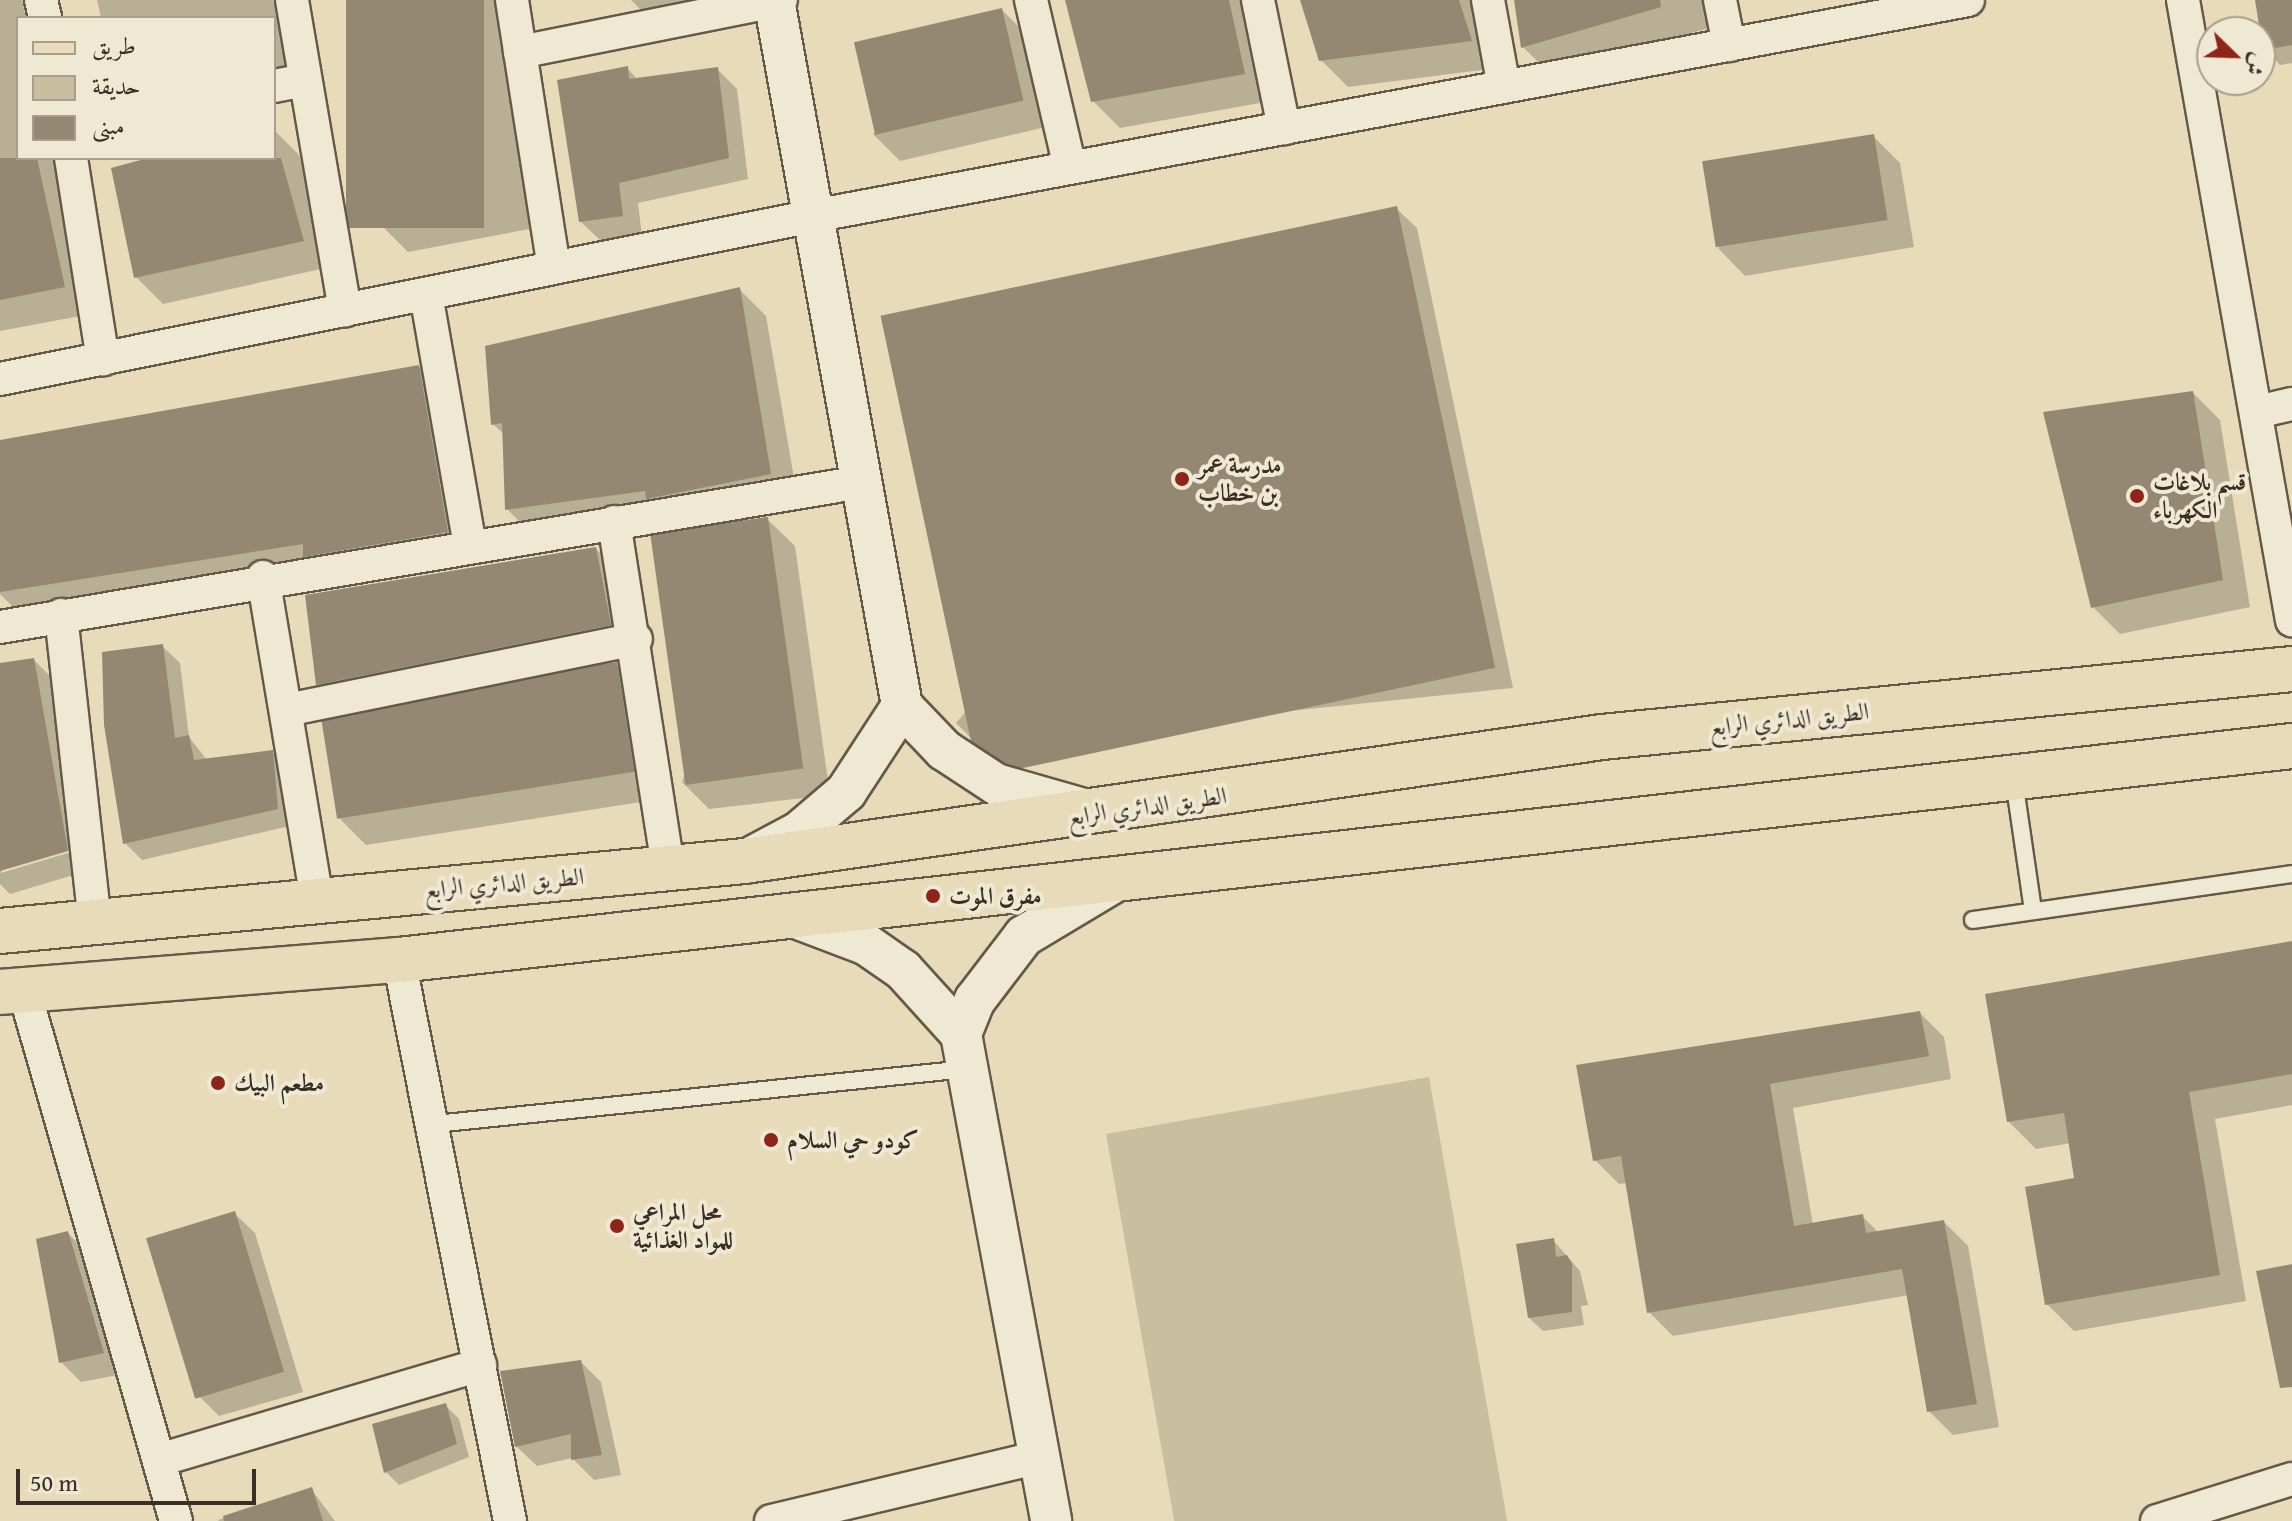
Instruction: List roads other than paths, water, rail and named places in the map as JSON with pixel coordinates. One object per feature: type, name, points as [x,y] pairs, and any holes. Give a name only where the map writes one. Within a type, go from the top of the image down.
[{"type":"main road","name":"الطريق الدائري الرابع","points":[[0,931],[744,861],[1115,811],[1602,737],[2292,669]]},
{"type":"main road","points":[[12,991],[399,960],[2013,775],[2292,746]]},
{"type":"street","points":[[292,0],[289,83],[345,311]]},
{"type":"street","points":[[512,0],[554,268]]},
{"type":"street","points":[[520,52],[776,0],[902,706],[944,750],[996,784],[1054,804],[1115,811]]},
{"type":"street","points":[[1031,0],[1070,168]]},
{"type":"street","points":[[1258,0],[1284,128]]},
{"type":"street","points":[[1488,0],[1504,87]]},
{"type":"street","points":[[1720,0],[1729,45]]},
{"type":"street","points":[[0,379],[813,216],[1968,0]]},
{"type":"street","points":[[2183,0],[2292,621]]},
{"type":"street","points":[[71,160],[103,359]]},
{"type":"street","points":[[426,294],[470,545]]},
{"type":"street","points":[[2257,412],[2292,404]]},
{"type":"street","points":[[0,627],[263,577],[861,482]]},
{"type":"street","points":[[614,522],[636,639],[668,868]]},
{"type":"street","points":[[263,577],[317,901]]},
{"type":"street","points":[[61,615],[95,922]]},
{"type":"street","points":[[287,710],[636,639]]},
{"type":"street","points":[[744,861],[799,832],[846,792],[902,706]]},
{"type":"street","points":[[964,1051],[982,988],[1024,936],[1079,898],[1129,878]]},
{"type":"street","points":[[787,915],[879,953],[935,1000],[964,1051],[1051,1521]]},
{"type":"street","points":[[399,960],[435,1124],[510,1521]]},
{"type":"street","points":[[12,991],[176,1521]]},
{"type":"street","points":[[159,1460],[480,1365]]},
{"type":"street","points":[[771,1521],[823,1514],[1039,1457]]},
{"type":"street","points":[[2157,1521],[2219,1514],[2292,1479]]},
{"type":"lane","points":[[2013,775],[2033,911]]},
{"type":"lane","points":[[1973,920],[2292,874]]},
{"type":"lane","points":[[435,1124],[964,1051]]},
{"type":"place","name":"مدرسة عمر بن خطاب","points":[[1182,479]]},
{"type":"place","name":"قسم بلاغات الكهرباء","points":[[2137,496]]},
{"type":"place","name":"مفرق الموت","points":[[933,896]]},
{"type":"place","name":"مطعم البيك","points":[[218,1083]]},
{"type":"place","name":"كودو حي السلام","points":[[771,1140]]},
{"type":"place","name":"محل المراعي للمواد الغذائية","points":[[617,1226]]}]
